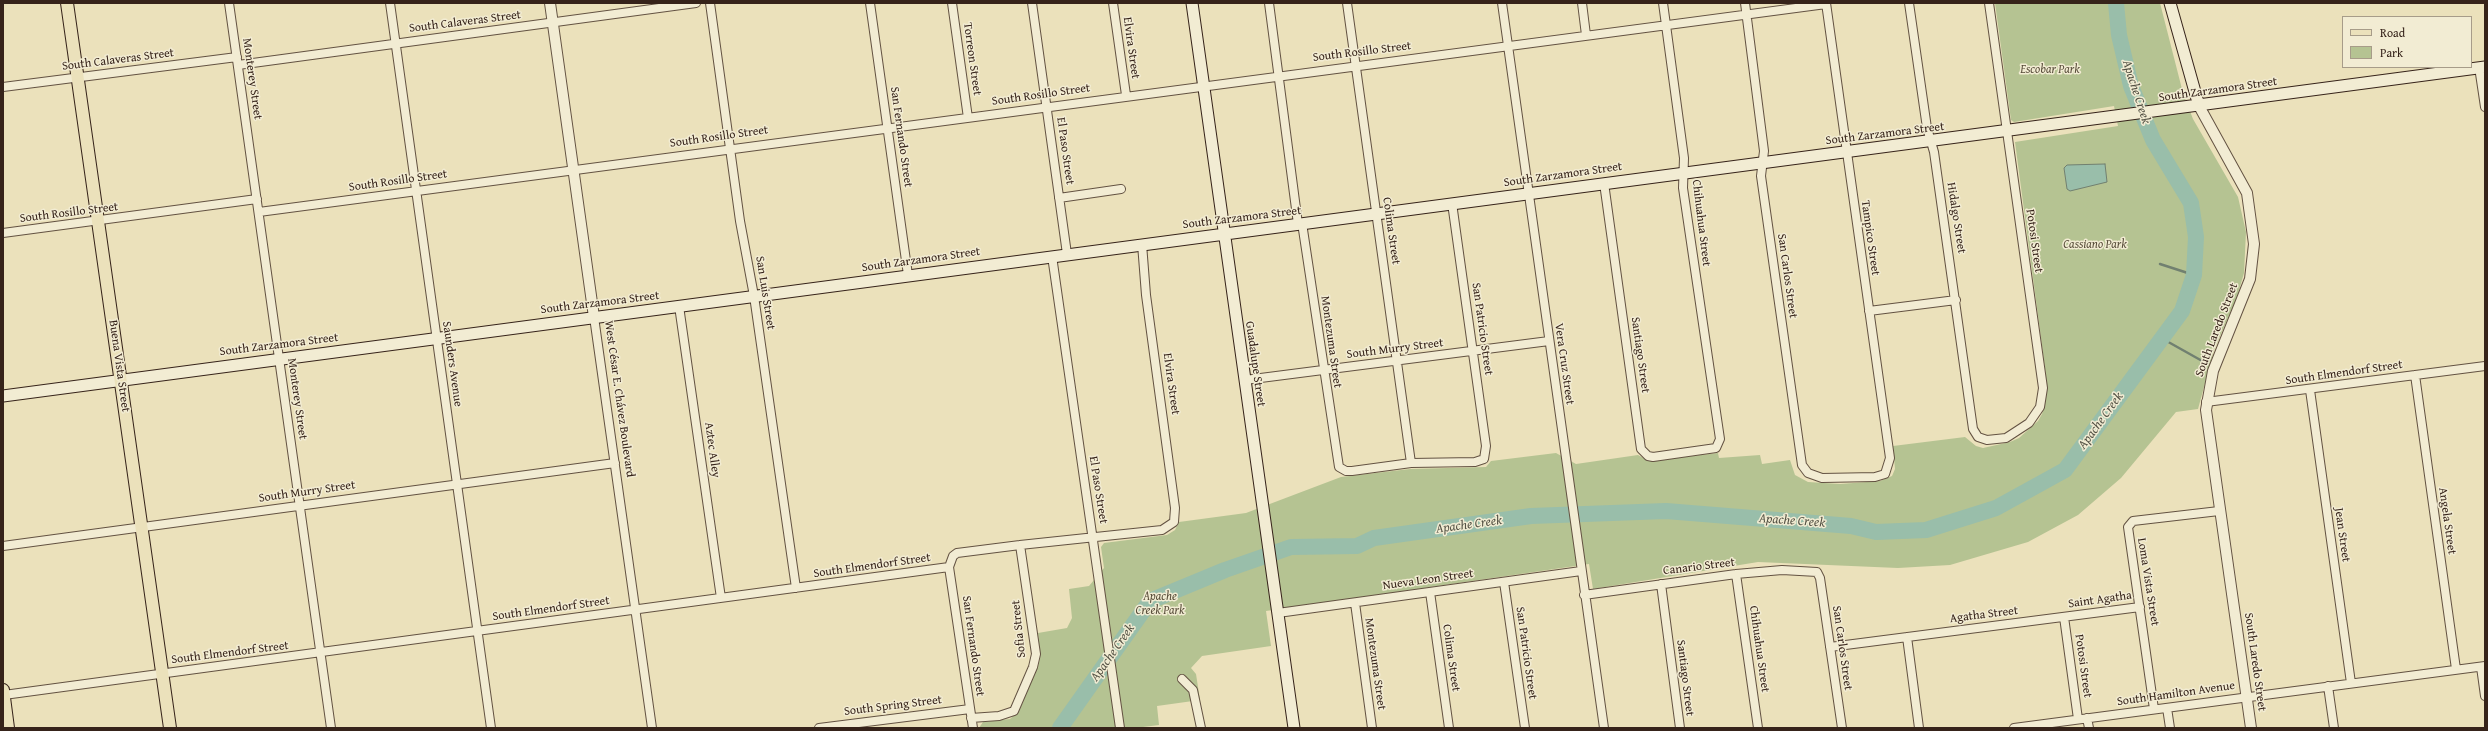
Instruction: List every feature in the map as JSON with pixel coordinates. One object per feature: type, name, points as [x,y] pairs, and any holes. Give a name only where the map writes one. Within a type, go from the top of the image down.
[{"type":"main road","name":"Buena Vista Street","points":[[68,3],[170,728]]},
{"type":"main road","name":"Guadalupe Street","points":[[1192,3],[1294,728]]},
{"type":"main road","name":"South Laredo Street","points":[[2170,3],[2199,106]]},
{"type":"main road","name":"South Zarzamora Street","points":[[3,396],[1300,223],[2007,132],[2482,67]]},
{"type":"main road","points":[[3,693],[8,728]]},
{"type":"street","name":"Monterey Street","points":[[229,3],[331,728]]},
{"type":"street","name":"Saunders Avenue","points":[[390,3],[492,728]]},
{"type":"street","name":"West César E. Chávez Boulevard","points":[[550,3],[652,728]]},
{"type":"street","name":"South Calaveras Street","points":[[3,87],[78,77],[395,44],[696,3]]},
{"type":"street","name":"San Luis Street","points":[[710,3],[740,221],[754,296],[796,588]]},
{"type":"street","name":"San Fernando Street","points":[[870,3],[908,275]]},
{"type":"street","name":"Torreon Street","points":[[952,3],[968,118]]},
{"type":"street","name":"El Paso Street","points":[[1032,3],[1067,254]]},
{"type":"street","name":"Elvira Street","points":[[1113,3],[1126,95]]},
{"type":"street","name":"Montezuma Street","points":[[1269,3],[1300,223],[1337,463],[1346,471],[1411,463]]},
{"type":"street","name":"Colima Street","points":[[1347,3],[1411,463]]},
{"type":"street","name":"Vera Cruz Street","points":[[1502,3],[1584,595],[1604,728]]},
{"type":"street","points":[[1582,3],[1586,35]]},
{"type":"street","name":"Chihuahua Street","points":[[1663,3],[1684,158],[1683,188],[1720,439],[1718,446]]},
{"type":"street","name":"San Carlos Street","points":[[1745,3],[1764,151],[1761,176],[1802,465],[1808,473],[1822,478],[1875,477],[1884,474]]},
{"type":"street","name":"South Rosillo Street","points":[[259,212],[573,171],[731,147],[968,118],[1126,95],[1826,3]]},
{"type":"street","name":"Tampico Street","points":[[1826,3],[1890,458],[1884,474]]},
{"type":"street","name":"Hidalgo Street","points":[[1909,3],[1956,300],[1973,429],[1978,437]]},
{"type":"street","name":"Potosi Street","points":[[1978,437],[1996,440],[2018,432],[2036,416],[2042,388],[1989,3]]},
{"type":"street","points":[[2482,67],[2485,107]]},
{"type":"street","name":"South Laredo Street","points":[[2199,106],[2247,193],[2254,244],[2250,279],[2213,371],[2206,402],[2207,429],[2251,728]]},
{"type":"street","name":"Santiago Street","points":[[1604,183],[1641,449],[1648,456],[1653,457],[1712,449],[1718,446]]},
{"type":"street","points":[[1059,198],[1121,189]]},
{"type":"street","name":"South Rosillo Street","points":[[3,233],[257,199]]},
{"type":"street","name":"San Patricio Street","points":[[1411,463],[1481,461],[1484,458],[1486,446],[1452,203]]},
{"type":"street","name":"Elvira Street","points":[[1142,244],[1146,295],[1175,508],[1175,518],[1171,526]]},
{"type":"street","name":"El Paso Street","points":[[1052,256],[1120,728]]},
{"type":"street","points":[[1869,311],[1956,300]]},
{"type":"street","name":"Aztec Alley","points":[[679,306],[721,598]]},
{"type":"street","name":"South Murry Street","points":[[1245,380],[1549,341]]},
{"type":"street","name":"South Elmendorf Street","points":[[2206,402],[2310,390],[2485,366]]},
{"type":"street","name":"Angela Street","points":[[2415,376],[2456,669]]},
{"type":"street","name":"Jean Street","points":[[2310,390],[2351,683]]},
{"type":"street","name":"South Murry Street","points":[[3,546],[142,528],[300,504],[615,463]]},
{"type":"street","name":"Loma Vista Street","points":[[2154,709],[2128,531],[2130,523],[2219,511]]},
{"type":"street","name":"South Elmendorf Street","points":[[3,693],[162,674],[478,632],[635,609],[949,567],[953,556],[957,553],[1162,530],[1171,526]]},
{"type":"street","name":"Sofia Street","points":[[972,718],[1000,716],[1014,711],[1033,667],[1036,654],[1020,545]]},
{"type":"street","name":"San Fernando Street","points":[[949,567],[973,728]]},
{"type":"street","name":"Canario Street","points":[[1584,595],[1736,574],[1782,570],[1817,572]]},
{"type":"street","name":"Nueva Leon Street","points":[[1278,613],[1581,571]]},
{"type":"street","name":"San Carlos Street","points":[[1817,572],[1820,578],[1842,728]]},
{"type":"street","name":"Chihuahua Street","points":[[1736,574],[1758,728]]},
{"type":"street","name":"San Patricio Street","points":[[1504,582],[1525,728]]},
{"type":"street","name":"Santiago Street","points":[[1661,584],[1680,728]]},
{"type":"street","name":"Colima Street","points":[[1430,592],[1449,728]]},
{"type":"street","name":"Montezuma Street","points":[[1355,603],[1372,728]]},
{"type":"street","name":"Saint Agatha","points":[[2064,617],[2140,607]]},
{"type":"street","name":"Potosi Street","points":[[2064,617],[2078,720]]},
{"type":"street","name":"Agatha Street","points":[[1907,637],[2064,617]]},
{"type":"street","points":[[1830,647],[1907,637],[1919,728]]},
{"type":"street","points":[[2483,666],[2485,696]]},
{"type":"street","name":"South Hamilton Avenue","points":[[2014,728],[2483,666]]},
{"type":"street","points":[[1182,679],[1193,690],[1201,728]]},
{"type":"street","points":[[2328,686],[2334,728]]},
{"type":"street","name":"South Spring Street","points":[[819,728],[970,708]]},
{"type":"street","points":[[2167,708],[2170,728]]},
{"type":"street","points":[[2087,718],[2089,728]]},
{"type":"green space","name":"Apache Creek Park","points":[[1995,3],[2160,3],[2183,93],[2193,119],[2238,197],[2246,232],[2244,273],[2237,297],[2214,350],[2198,409],[2176,412],[2121,478],[2078,515],[2028,542],[1950,565],[1898,568],[1758,562],[1593,589],[1589,564],[1266,611],[1271,646],[1202,656],[1191,668],[1196,674],[1200,700],[1157,706],[1159,725],[1135,728],[979,728],[983,722],[1010,719],[1019,711],[1040,658],[1038,633],[1067,628],[1072,618],[1069,589],[1089,586],[1104,568],[1101,547],[1104,543],[1167,535],[1175,530],[1179,522],[1246,513],[1341,477],[1410,469],[1486,467],[1491,461],[1556,453],[1576,464],[1638,455],[1649,461],[1718,453],[1719,458],[1760,455],[1762,464],[1790,460],[1795,475],[1808,482],[1840,484],[1880,481],[1892,476],[1895,469],[1893,446],[1965,437],[1976,446],[1983,448],[2010,442],[2019,438],[2038,421],[2042,414],[2045,404],[2046,376],[2015,142],[2118,126],[2114,106],[2014,122],[2011,120]]},
{"type":"shaded area","points":[[2105,164],[2107,182],[2070,191],[2067,189],[2064,168],[2067,165]]},
{"type":"waterway","name":"Apache Creek","points":[[1060,728],[1150,601],[1225,570],[1291,547],[1357,546],[1374,538],[1531,516],[1666,511],[1851,526],[1876,532],[1926,530],[1996,508],[2065,470],[2182,311],[2194,275],[2196,237],[2191,203],[2153,140],[2131,86],[2119,35],[2116,3]]},
{"type":"waterway","points":[[2160,264],[2194,275]]},
{"type":"waterway","points":[[2163,339],[2204,362]]},
{"type":"park label","name":"Escobar Park","points":[[2050,70]]},
{"type":"park label","name":"Cassiano Park","points":[[2095,245]]}]
